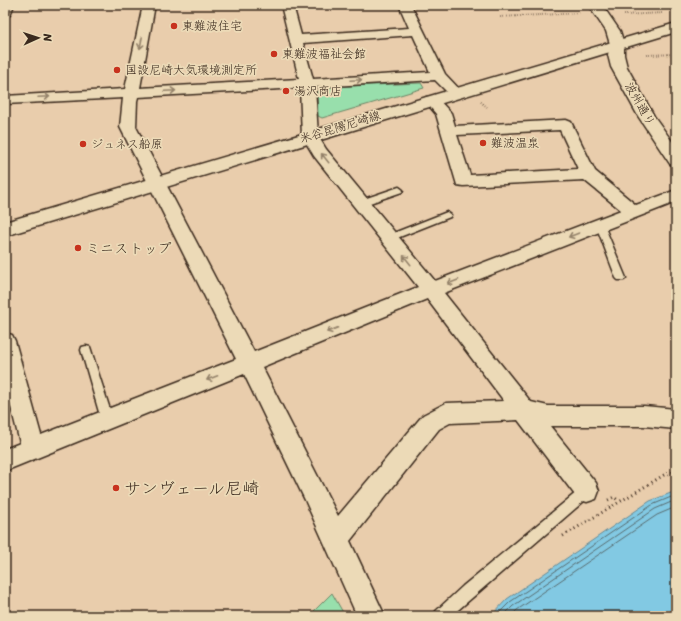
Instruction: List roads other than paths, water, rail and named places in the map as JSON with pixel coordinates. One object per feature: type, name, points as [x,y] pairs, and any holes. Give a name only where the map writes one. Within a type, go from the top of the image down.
[{"type":"main road","name":"波州通り","points":[[595,5],[613,31],[617,44],[616,55],[619,67],[646,116],[676,160]]},
{"type":"main road","name":"米谷昆陽尼崎線","points":[[5,229],[676,27]]},
{"type":"street","points":[[5,12],[8,5]]},
{"type":"street","points":[[149,5],[131,93],[128,126],[250,363],[336,538],[371,616]]},
{"type":"street","points":[[287,5],[307,83],[310,136],[320,152],[431,290],[587,491]]},
{"type":"street","points":[[405,5],[439,76],[456,93]]},
{"type":"street","points":[[296,39],[418,31]]},
{"type":"street","points":[[5,100],[439,76]]},
{"type":"street","points":[[431,100],[443,114],[463,181],[588,174]]},
{"type":"street","points":[[448,131],[566,125],[588,174],[634,212]]},
{"type":"street","points":[[5,460],[431,290],[676,196]]},
{"type":"street","points":[[5,342],[33,449]]},
{"type":"street","points":[[336,538],[431,422],[446,413],[525,410],[548,416],[644,416],[676,419]]},
{"type":"lane","points":[[362,203],[399,190]]},
{"type":"lane","points":[[389,238],[447,215]]},
{"type":"lane","points":[[600,225],[621,278]]},
{"type":"lane","points":[[86,350],[107,419]]},
{"type":"lane","points":[[644,416],[676,410]]},
{"type":"lane","points":[[442,616],[468,591],[587,491]]},
{"type":"water","points":[[676,491],[676,616],[491,616],[507,599],[650,501]]},
{"type":"place","name":"東難波住宅","points":[[174,26]]},
{"type":"place","name":"東難波福祉会館","points":[[274,54]]},
{"type":"place","name":"国設尼崎大気環境測定所","points":[[117,70]]},
{"type":"place","name":"湯沢商店","points":[[286,91]]},
{"type":"place","name":"難波温泉","points":[[483,143]]},
{"type":"place","name":"ジュネス船原","points":[[83,144]]},
{"type":"place","name":"ミニストップ","points":[[78,248]]},
{"type":"place","name":"サンヴェール尼崎","points":[[116,488]]}]
